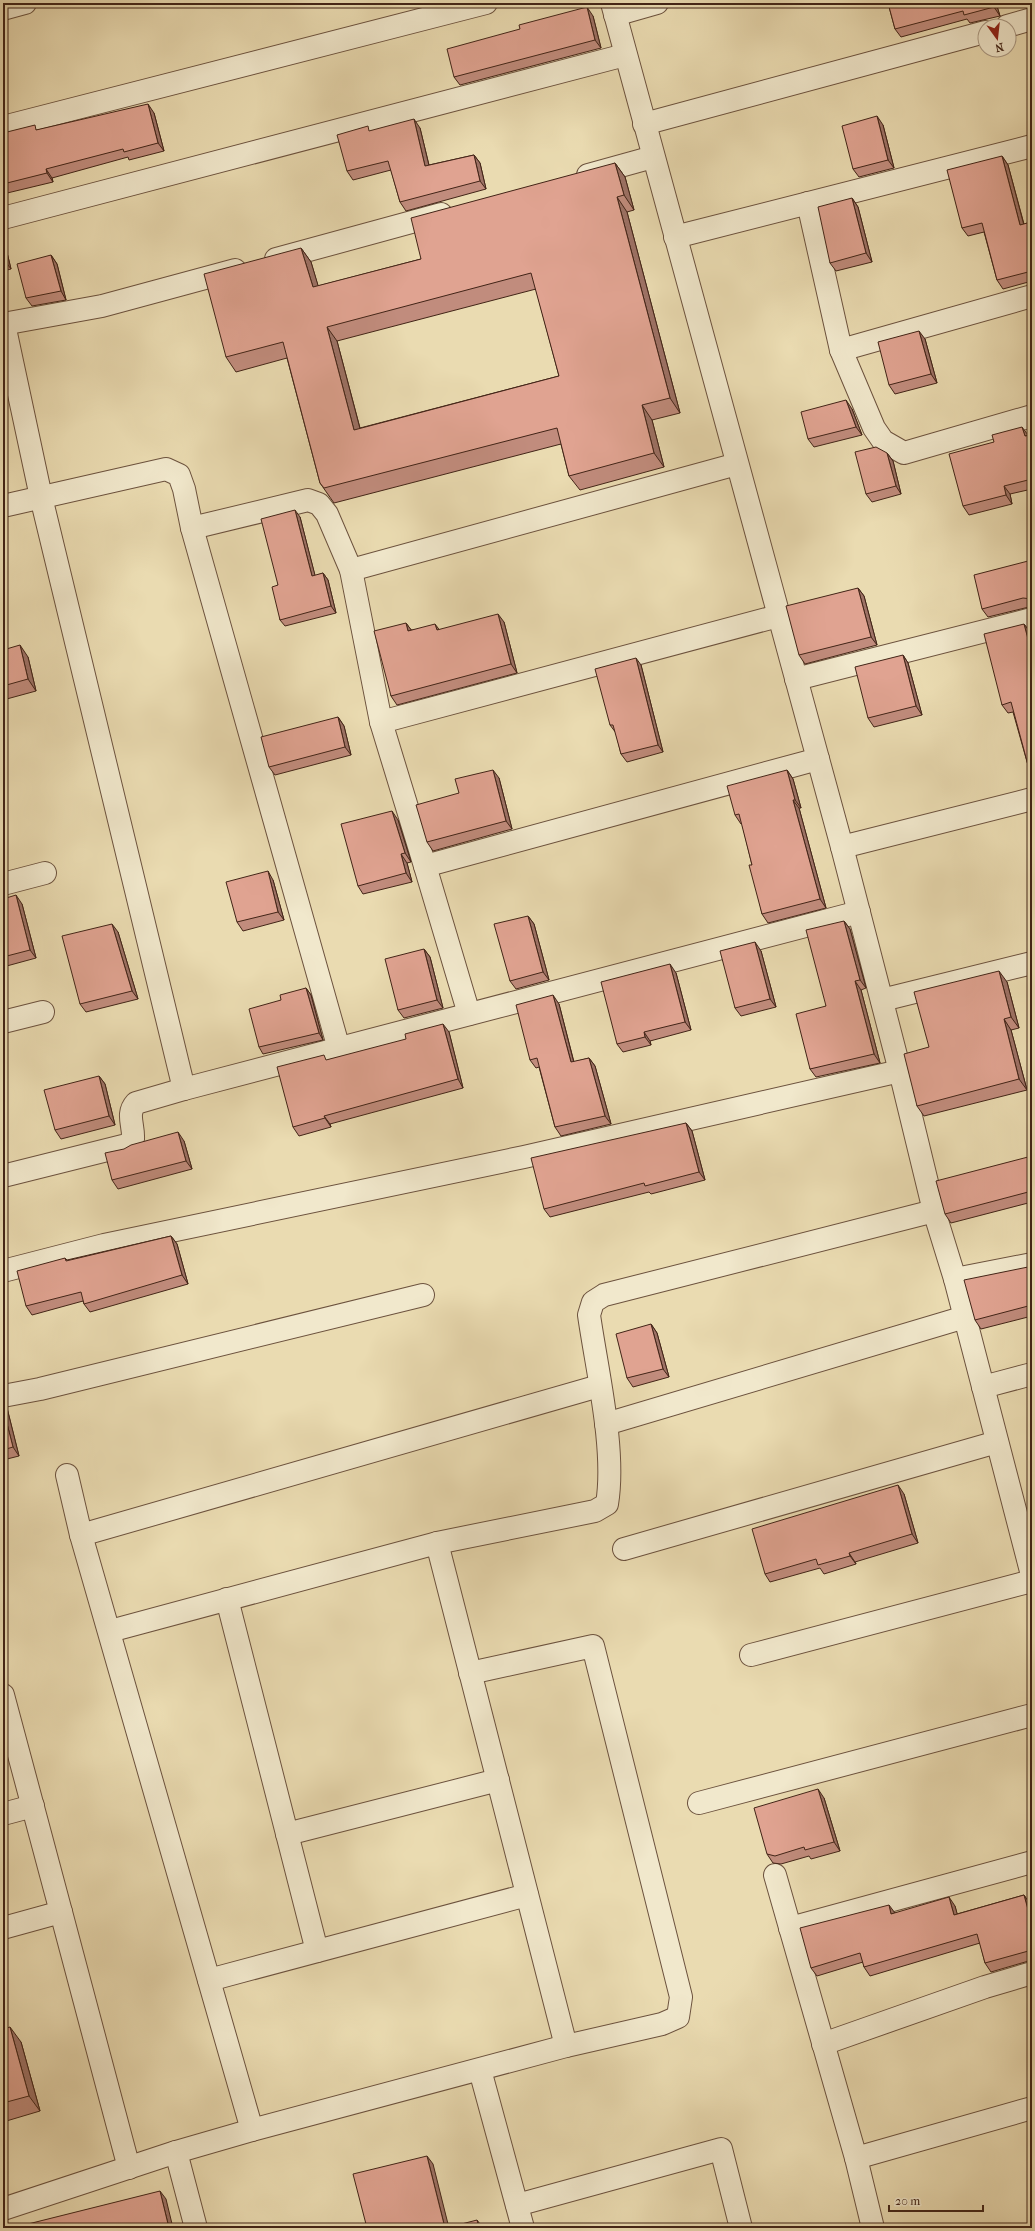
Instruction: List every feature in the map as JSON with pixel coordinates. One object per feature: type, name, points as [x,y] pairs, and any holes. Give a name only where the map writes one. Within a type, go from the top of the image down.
[{"type":"street","points":[[3,9],[25,3]]},
{"type":"street","points":[[3,127],[486,3]]},
{"type":"street","points":[[657,3],[613,9],[842,847],[900,1071],[934,1211],[955,1279],[997,1442],[1026,1523],[1032,1575]]},
{"type":"street","points":[[1017,23],[1032,19]]},
{"type":"street","points":[[644,124],[977,34]]},
{"type":"street","points":[[3,218],[625,55]]},
{"type":"street","points":[[675,237],[1032,146]]},
{"type":"street","points":[[569,180],[653,157]]},
{"type":"street","points":[[808,203],[841,350],[874,428],[883,441],[904,453],[1032,416]]},
{"type":"street","points":[[184,1089],[41,497],[3,324],[102,306],[462,209]]},
{"type":"street","points":[[841,350],[1032,296]]},
{"type":"street","points":[[351,570],[737,464]]},
{"type":"street","points":[[3,506],[166,469],[179,475],[184,489],[192,528],[339,1049]]},
{"type":"street","points":[[192,528],[308,500],[319,504],[327,514],[351,570],[381,722],[469,1014]]},
{"type":"street","points":[[381,722],[778,616]]},
{"type":"street","points":[[796,679],[1032,619]]},
{"type":"street","points":[[425,866],[818,759]]},
{"type":"street","points":[[842,847],[1032,799]]},
{"type":"street","points":[[3,884],[45,873]]},
{"type":"street","points":[[3,1176],[127,1145],[133,1139],[131,1109],[136,1103],[184,1089],[858,912]]},
{"type":"street","points":[[882,1000],[1032,963]]},
{"type":"street","points":[[3,1022],[43,1012]]},
{"type":"street","points":[[3,1271],[104,1245],[524,1157],[900,1071]]},
{"type":"street","points":[[110,1631],[437,1543],[594,1511],[607,1504],[610,1490],[606,1424],[589,1315],[593,1302],[604,1295],[934,1211]]},
{"type":"street","points":[[955,1279],[1032,1264]]},
{"type":"street","points":[[3,1396],[56,1385],[424,1295]]},
{"type":"street","points":[[606,1424],[965,1317]]},
{"type":"street","points":[[983,1387],[1032,1374]]},
{"type":"street","points":[[81,1535],[599,1386]]},
{"type":"street","points":[[624,1549],[997,1442]]},
{"type":"street","points":[[67,1475],[81,1535],[110,1631],[252,2130]]},
{"type":"street","points":[[437,1543],[566,2046]]},
{"type":"street","points":[[751,1654],[1032,1581]]},
{"type":"street","points":[[227,1599],[317,1951]]},
{"type":"street","points":[[3,2209],[176,2152],[252,2130],[566,2046],[662,2024],[678,2016],[681,1997],[593,1646],[470,1673]]},
{"type":"street","points":[[3,1695],[129,2168]]},
{"type":"street","points":[[699,1803],[1032,1715]]},
{"type":"street","points":[[287,1834],[498,1780]]},
{"type":"street","points":[[3,1814],[33,1806]]},
{"type":"street","points":[[790,1928],[1032,1862]]},
{"type":"street","points":[[775,1875],[856,2158],[873,2228]]},
{"type":"street","points":[[209,1980],[527,1895]]},
{"type":"street","points":[[3,1928],[61,1912]]},
{"type":"street","points":[[823,2044],[985,1987],[1032,1973]]},
{"type":"street","points":[[480,2070],[523,2228]]},
{"type":"street","points":[[856,2158],[1032,2108]]},
{"type":"street","points":[[517,2205],[721,2149],[741,2228]]},
{"type":"street","points":[[176,2152],[196,2228]]},
{"type":"building","points":[[888,3],[993,3],[994,7],[964,15],[963,11],[895,29]]},
{"type":"building","points":[[587,7],[595,40],[454,77],[447,49],[520,29],[519,25]]},
{"type":"building","points":[[148,104],[158,143],[124,152],[123,149],[46,169],[47,173],[3,184],[3,133],[35,125],[36,130]]},
{"type":"building","points":[[877,116],[888,160],[853,169],[842,126]]},
{"type":"building","points":[[414,119],[425,166],[474,155],[480,181],[400,202],[388,161],[347,171],[337,135],[368,126],[369,131]]},
{"type":"building","points":[[1002,156],[1020,225],[1031,222],[1032,271],[997,280],[982,223],[962,228],[947,170]]},
{"type":"building","points":[[615,163],[624,195],[617,197],[670,398],[642,405],[654,453],[569,476],[557,428],[324,488],[320,483],[283,342],[226,357],[204,274],[301,248],[313,287],[421,259],[411,218]],"holes":[[[531,273],[559,376],[354,430],[327,327]]]},
{"type":"building","points":[[852,198],[866,253],[830,263],[818,207]]},
{"type":"building","points":[[51,255],[61,291],[26,298],[17,264]]},
{"type":"building","points":[[919,331],[931,374],[889,385],[878,342]]},
{"type":"building","points":[[846,400],[856,427],[808,439],[801,412]]},
{"type":"building","points":[[1022,427],[1025,436],[1032,435],[1032,479],[1004,486],[1006,495],[963,506],[949,454],[994,442],[992,435]]},
{"type":"building","points":[[876,447],[887,453],[896,486],[866,494],[855,452]]},
{"type":"building","points":[[295,510],[312,576],[323,573],[331,606],[280,620],[272,587],[278,585],[261,519]]},
{"type":"building","points":[[1032,560],[1032,599],[1023,598],[982,609],[974,575]]},
{"type":"building","points":[[858,588],[871,637],[799,655],[786,606]]},
{"type":"building","points":[[498,614],[511,664],[391,696],[374,631],[406,623],[408,631],[435,624],[437,630]]},
{"type":"building","points":[[1024,624],[1032,654],[1032,776],[1011,702],[1002,705],[984,634]]},
{"type":"building","points":[[20,645],[28,679],[3,686],[3,650]]},
{"type":"building","points":[[903,655],[916,706],[868,718],[855,667]]},
{"type":"building","points":[[636,658],[658,745],[621,754],[613,725],[610,725],[595,669]]},
{"type":"building","points":[[338,717],[345,747],[269,767],[261,737]]},
{"type":"building","points":[[493,770],[506,821],[427,842],[416,805],[459,793],[455,779]]},
{"type":"building","points":[[787,770],[795,800],[793,800],[820,899],[762,914],[749,865],[752,865],[739,814],[735,815],[727,786]]},
{"type":"building","points":[[392,811],[405,853],[401,854],[406,873],[358,886],[341,824]]},
{"type":"building","points":[[268,871],[278,912],[237,922],[226,882]]},
{"type":"building","points":[[16,895],[30,950],[3,957],[3,899]]},
{"type":"building","points":[[528,916],[543,972],[510,981],[494,924]]},
{"type":"building","points":[[844,921],[860,980],[855,981],[874,1054],[810,1069],[796,1014],[826,1006],[806,930]]},
{"type":"building","points":[[112,924],[132,991],[80,1004],[62,936]]},
{"type":"building","points":[[755,942],[770,999],[735,1008],[720,951]]},
{"type":"building","points":[[424,949],[437,1000],[398,1010],[385,959]]},
{"type":"building","points":[[670,964],[685,1022],[644,1032],[645,1037],[617,1044],[601,982]]},
{"type":"building","points":[[999,971],[1011,1017],[1004,1019],[1019,1079],[917,1106],[904,1054],[929,1047],[914,992]]},
{"type":"building","points":[[306,988],[319,1033],[259,1047],[249,1009],[281,1000],[280,995]]},
{"type":"building","points":[[553,995],[571,1062],[589,1058],[605,1116],[555,1127],[537,1058],[530,1060],[516,1005]]},
{"type":"building","points":[[443,1024],[458,1079],[324,1116],[325,1118],[293,1127],[277,1067],[324,1055],[326,1060],[406,1039],[405,1034]]},
{"type":"building","points":[[99,1076],[109,1116],[55,1130],[44,1090]]},
{"type":"building","points":[[686,1123],[699,1172],[645,1186],[644,1183],[544,1209],[531,1158]]},
{"type":"building","points":[[178,1132],[186,1161],[112,1180],[105,1153],[124,1149],[131,1145]]},
{"type":"building","points":[[1028,1157],[1032,1172],[1032,1191],[945,1214],[936,1181]]},
{"type":"building","points":[[171,1236],[182,1275],[84,1304],[81,1292],[26,1306],[17,1271],[65,1258],[66,1261]]},
{"type":"building","points":[[1032,1265],[1032,1305],[975,1320],[964,1280]]},
{"type":"building","points":[[651,1324],[663,1369],[627,1378],[616,1334]]},
{"type":"building","points":[[3,1408],[13,1447],[3,1450]]},
{"type":"building","points":[[898,1485],[912,1534],[849,1553],[850,1556],[818,1565],[816,1559],[765,1574],[752,1529]]},
{"type":"building","points":[[818,1789],[834,1842],[805,1850],[804,1847],[775,1856],[767,1854],[754,1808]]},
{"type":"building","points":[[1024,1895],[1032,1924],[1032,1950],[985,1963],[977,1934],[864,1967],[860,1953],[811,1968],[800,1928],[889,1905],[891,1914],[949,1897],[954,1915]]},
{"type":"building","points":[[10,2027],[29,2096],[3,2103],[3,2029]]},
{"type":"building","points":[[427,2156],[445,2228],[367,2228],[353,2174]]},
{"type":"building","points":[[160,2191],[169,2228],[29,2228],[28,2224]]},
{"type":"building","points":[[477,2220],[479,2228],[446,2228]]}]
